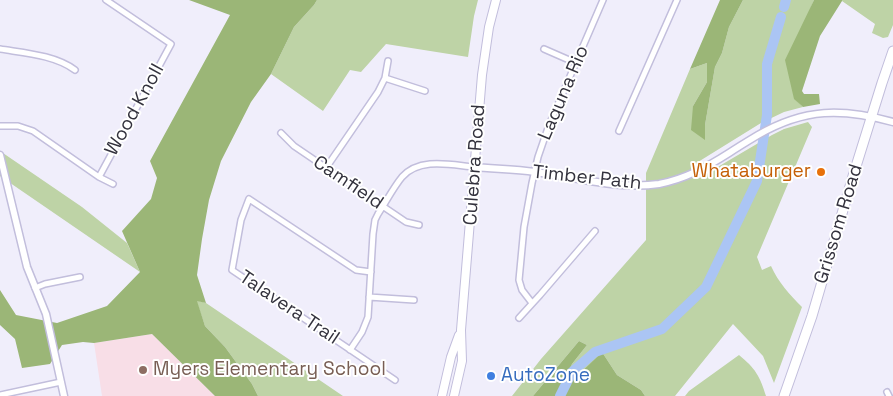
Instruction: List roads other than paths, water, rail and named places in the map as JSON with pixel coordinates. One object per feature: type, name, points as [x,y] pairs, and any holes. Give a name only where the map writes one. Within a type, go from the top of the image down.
[{"type":"main road","name":"Culebra Road","points":[[454,396],[462,361],[461,330],[485,51],[496,0]]},
{"type":"main road","name":"Grissom Road","points":[[784,396],[812,316],[893,51]]},
{"type":"main road","name":"Culebra Road","points":[[442,396],[451,357],[461,330]]},
{"type":"street","name":"Wood Knoll","points":[[99,176],[171,44],[106,0]]},
{"type":"street","name":"Laguna Rio","points":[[532,303],[522,290],[519,280],[528,200],[549,124],[603,0]]},
{"type":"street","points":[[619,131],[676,0]]},
{"type":"street","points":[[544,48],[576,63]]},
{"type":"street","points":[[0,49],[61,61],[75,70]]},
{"type":"street","points":[[326,168],[378,92],[385,78],[388,61]]},
{"type":"street","points":[[385,78],[425,91]]},
{"type":"street","name":"Timber Path","points":[[474,167],[535,172],[617,185],[660,184],[699,171],[758,135],[790,120],[832,112],[872,116],[893,122]]},
{"type":"street","points":[[0,126],[18,126],[33,131],[113,184]]},
{"type":"street","name":"Camfield","points":[[281,133],[294,146],[406,222],[419,225]]},
{"type":"street","points":[[0,155],[27,267],[46,314],[64,396]]},
{"type":"street","points":[[350,350],[362,332],[368,317],[374,227],[378,214],[402,177],[416,168],[430,164],[474,167]]},
{"type":"street","name":"Talavera Trail","points":[[371,272],[356,270],[249,199],[241,220],[232,270],[395,380]]},
{"type":"street","points":[[519,318],[595,231]]},
{"type":"street","points":[[35,288],[45,284],[80,277]]},
{"type":"street","points":[[369,297],[414,300]]},
{"type":"street","points":[[0,395],[61,382]]},
{"type":"waterway","points":[[784,7],[786,0]]},
{"type":"waterway","points":[[560,396],[572,372],[595,352],[662,329],[706,287],[757,181],[767,115],[767,64],[781,17]]},
{"type":"place","name":"Whataburger","points":[[821,172]]},
{"type":"place","name":"Myers Elementary School","points":[[143,370]]},
{"type":"place","name":"AutoZone","points":[[491,376]]}]
